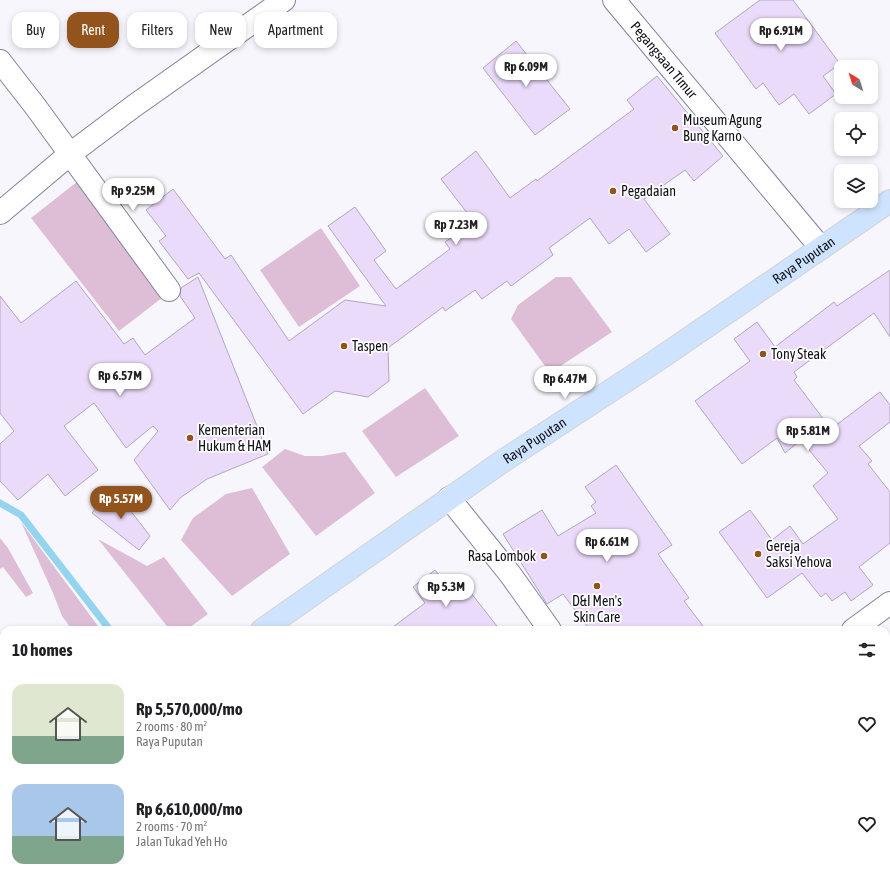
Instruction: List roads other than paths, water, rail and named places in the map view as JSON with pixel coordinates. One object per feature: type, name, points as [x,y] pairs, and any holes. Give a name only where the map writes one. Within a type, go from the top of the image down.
[{"type":"main road","name":"Raya Puputan","points":[[268,626],[503,461],[653,363],[890,201]]},
{"type":"street","points":[[0,213],[70,154],[140,102],[284,0]]},
{"type":"street","name":"Pegangsaan Timur","points":[[614,0],[821,248]]},
{"type":"street","points":[[0,61],[35,106],[169,290]]},
{"type":"street","points":[[449,498],[510,574],[547,626]]},
{"type":"street","points":[[858,626],[890,603]]},
{"type":"waterway","points":[[0,503],[21,515],[107,626]]},
{"type":"place","name":"Museum Agung Bung Karno","points":[[675,128]]},
{"type":"place","name":"Pegadaian","points":[[613,191]]},
{"type":"place","name":"Taspen","points":[[344,346]]},
{"type":"place","name":"Tony Steak","points":[[763,354]]},
{"type":"place","name":"Kementerian Hukum & HAM","points":[[190,438]]},
{"type":"place","name":"Gereja Saksi Yehova","points":[[758,554]]},
{"type":"place","name":"Rasa Lombok","points":[[544,556]]},
{"type":"place","name":"D&I Men's Skin Care","points":[[597,586]]}]
